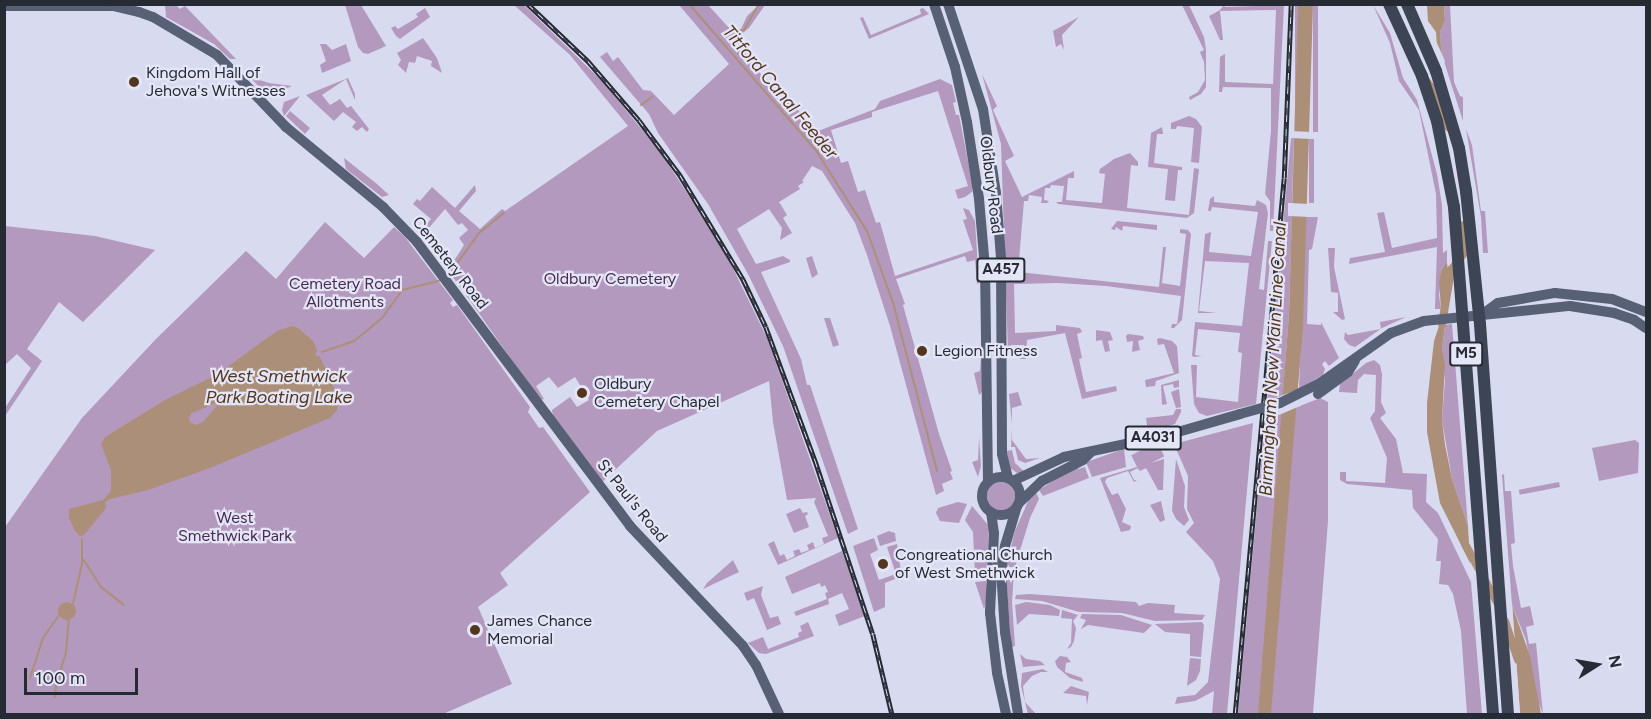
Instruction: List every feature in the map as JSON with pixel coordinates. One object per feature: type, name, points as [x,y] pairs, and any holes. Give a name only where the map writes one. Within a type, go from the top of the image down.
[{"type":"highway","name":"M5","points":[[1389,4],[1422,76],[1437,121],[1454,207],[1493,714]]},
{"type":"highway","name":"M5","points":[[1407,4],[1436,71],[1459,148],[1466,191],[1480,324],[1508,714]]},
{"type":"main road","name":"Oldbury Road","points":[[934,4],[955,67],[968,122],[979,200],[986,267],[988,482]]},
{"type":"main road","name":"Oldbury Road","points":[[948,4],[983,109],[996,194],[1001,258],[1002,454],[1011,480]]},
{"type":"main road","name":"Cemetery Road","points":[[4,6],[113,6],[153,17],[218,55],[286,127],[382,207],[414,238],[446,277],[543,412]]},
{"type":"main road","points":[[968,122],[969,103],[964,67],[969,64]]},
{"type":"main road","points":[[1555,293],[1558,302],[1570,306]]},
{"type":"main road","name":"A4031","points":[[1484,313],[1498,303],[1555,293],[1612,299],[1647,312]]},
{"type":"main road","name":"A4031","points":[[1011,480],[1064,457],[1240,417],[1319,389],[1342,366],[1355,361],[1391,333],[1413,324],[1484,313],[1570,306],[1614,313],[1634,320],[1647,328]]},
{"type":"main road","name":"St Paul's Road","points":[[543,412],[630,526],[756,664],[779,714]]},
{"type":"main road","name":"A4031","points":[[1018,504],[1042,482],[1083,460],[1091,452]]},
{"type":"main road","points":[[1006,714],[997,674],[991,622],[990,584],[994,533],[991,512],[982,498],[988,482],[997,477],[1011,480],[1019,490],[1018,504],[1005,546],[1001,570],[1005,632],[1018,714]]},
{"type":"main road","points":[[991,512],[1005,514],[1018,504]]},
{"type":"green space","points":[[165,5],[176,5],[180,9],[185,6],[236,59],[230,59],[214,44],[166,17]]},
{"type":"green space","points":[[345,5],[361,5],[386,46],[368,54],[363,53],[358,47]]},
{"type":"green space","name":"Oldbury Cemetery","points":[[514,5],[524,5],[603,82],[661,153],[724,250],[767,338],[838,538],[778,565],[768,544],[774,541],[780,556],[784,554],[787,560],[795,556],[793,551],[799,549],[801,553],[809,550],[807,545],[813,542],[815,548],[824,544],[822,538],[828,536],[814,502],[816,498],[787,500],[773,422],[769,381],[657,431],[601,483],[553,417],[552,410],[570,397],[577,407],[589,400],[575,377],[558,388],[549,377],[536,386],[544,399],[540,400],[466,295],[469,293],[466,288],[462,290],[448,270],[464,245],[459,238],[468,230],[462,223],[458,225],[445,209],[422,236],[419,234],[431,219],[413,204],[417,199],[420,201],[432,187],[455,208],[475,185],[476,191],[459,211],[480,229],[502,209],[505,211],[628,126],[570,55]]},
{"type":"green space","points":[[679,5],[708,5],[731,30],[741,29],[747,16],[759,5],[765,5],[749,28],[735,39],[779,99],[792,100],[813,133],[875,109],[880,101],[940,79],[952,85],[956,102],[953,103],[956,115],[959,115],[973,187],[972,192],[965,197],[958,199],[955,190],[968,186],[938,91],[872,112],[872,117],[831,130],[841,163],[848,161],[858,192],[865,190],[876,223],[880,222],[895,276],[973,250],[963,220],[967,219],[963,208],[969,210],[975,221],[979,283],[977,284],[975,260],[967,262],[965,256],[896,279],[905,304],[903,305],[939,434],[952,471],[950,472],[953,479],[942,484],[944,491],[936,495],[890,326],[855,223],[822,171],[812,166],[802,181],[804,182],[798,186],[800,189],[779,202],[787,215],[783,218],[792,233],[780,240],[782,228],[769,209],[737,229],[756,264],[783,256],[790,260],[790,262],[761,272],[801,359],[807,385],[810,385],[858,529],[848,534],[783,346],[748,274],[708,204],[658,133],[649,114],[600,57],[607,52],[613,61],[618,57],[643,90],[651,91],[674,115],[729,64]]},
{"type":"green space","points":[[1182,5],[1189,5],[1204,37],[1206,50],[1206,87],[1201,94],[1190,100],[1189,97],[1198,92],[1205,80],[1204,62],[1200,52],[1204,50]]},
{"type":"green space","points":[[1224,5],[1225,7],[1284,5],[1273,231],[1270,231],[1270,201],[1265,194],[1271,131],[1271,88],[1223,87],[1222,92],[1219,92],[1220,57],[1225,54],[1225,82],[1273,84],[1276,10],[1220,11],[1223,40],[1220,40],[1209,16]]},
{"type":"green space","points":[[1295,5],[1298,5],[1298,131],[1295,131]]},
{"type":"green space","points":[[1313,5],[1318,5],[1318,132],[1313,132]]},
{"type":"green space","points":[[1373,5],[1390,33],[1403,78],[1417,100],[1437,174],[1442,205],[1443,253],[1447,250],[1447,262],[1442,269],[1439,295],[1441,309],[1435,309],[1437,247],[1349,264],[1350,258],[1385,252],[1377,213],[1384,212],[1392,248],[1437,238],[1436,194],[1419,110],[1399,81],[1390,43]]},
{"type":"green space","points":[[1444,5],[1450,5],[1454,82],[1460,96],[1463,97],[1463,121],[1441,52],[1440,32],[1445,21]]},
{"type":"green space","points":[[425,8],[430,17],[400,39],[396,36],[391,28],[395,26],[398,29],[418,17],[416,14]]},
{"type":"green space","points":[[923,8],[929,14],[869,39],[860,18],[863,17],[871,35],[921,14],[920,9]]},
{"type":"green space","points":[[1079,17],[1062,35],[1064,50],[1061,44],[1056,47],[1053,31]]},
{"type":"green space","points":[[423,38],[437,58],[442,73],[431,66],[432,61],[417,56],[415,63],[409,62],[406,73],[398,65],[401,60],[397,53]]},
{"type":"green space","points":[[320,44],[326,44],[332,50],[346,44],[351,61],[322,73],[320,65],[326,61]]},
{"type":"green space","points":[[982,74],[997,106],[993,110],[1014,156],[1005,161],[1022,197],[1074,171],[1074,178],[1068,178],[1066,200],[1102,203],[1105,174],[1099,173],[1100,169],[1114,159],[1130,153],[1138,162],[1138,166],[1131,165],[1127,208],[1189,215],[1194,168],[1199,169],[1194,213],[1187,218],[1058,204],[1056,202],[1062,202],[1064,186],[1051,185],[1050,188],[1045,188],[1044,200],[1049,201],[1047,203],[1041,203],[1042,197],[1029,195],[1028,201],[1024,201],[1018,272],[1159,287],[1163,247],[1166,247],[1162,283],[1180,286],[1186,234],[1180,233],[1180,229],[1188,230],[1191,234],[1182,320],[1174,328],[1171,328],[1172,324],[1177,324],[1181,296],[1106,286],[1058,283],[1014,284],[1015,333],[1056,331],[1056,325],[1080,328],[1082,332],[1077,334],[1082,358],[1079,359],[1086,392],[1116,386],[1117,391],[1082,399],[1065,333],[1027,340],[1026,359],[1019,359],[1024,357],[1024,345],[1011,345],[1008,352],[1001,144]]},
{"type":"green space","points":[[250,77],[269,83],[292,86],[276,93],[265,93]]},
{"type":"green space","points":[[348,78],[355,94],[355,100],[346,79],[322,95],[330,105],[340,99],[347,108],[351,106],[369,129],[367,132],[362,127],[357,131],[352,127],[356,122],[343,112],[334,121],[306,95]]},
{"type":"green space","points":[[300,96],[284,116],[282,110],[284,102]]},
{"type":"green space","points":[[290,111],[310,128],[305,134],[286,116]]},
{"type":"green space","points":[[1189,116],[1196,119],[1202,127],[1199,163],[1191,162],[1194,128],[1177,126],[1176,129],[1171,129],[1171,123]]},
{"type":"green space","points":[[1162,127],[1163,134],[1157,134],[1154,163],[1182,167],[1182,170],[1178,170],[1175,201],[1165,200],[1168,169],[1148,167],[1151,133]]},
{"type":"green space","points":[[1466,129],[1472,145],[1481,211],[1485,211],[1488,253],[1483,253],[1481,217]]},
{"type":"green space","points":[[1291,138],[1294,138],[1292,203],[1288,203],[1288,215],[1292,216],[1289,314],[1283,395],[1267,401]]},
{"type":"green space","points":[[1309,139],[1314,139],[1314,203],[1309,203]]},
{"type":"green space","points":[[344,158],[389,195],[382,197],[346,169]]},
{"type":"green space","points":[[1214,196],[1214,202],[1255,206],[1257,200],[1266,205],[1268,213],[1259,289],[1264,290],[1268,241],[1272,241],[1256,404],[1207,416],[1199,413],[1194,404],[1191,365],[1197,365],[1196,397],[1238,402],[1242,353],[1238,352],[1240,333],[1198,329],[1195,355],[1201,356],[1195,357],[1192,356],[1195,322],[1242,326],[1249,263],[1205,261],[1199,311],[1217,313],[1198,313],[1205,234],[1211,232],[1209,252],[1251,256],[1258,212],[1212,207],[1211,211],[1208,211],[1210,199]]},
{"type":"green space","points":[[1306,217],[1318,217],[1312,249],[1309,250],[1307,324],[1321,325],[1321,322],[1339,358],[1329,366],[1325,361],[1322,364],[1325,369],[1323,375],[1299,389]]},
{"type":"green space","points":[[1117,221],[1157,225],[1157,230],[1123,226],[1122,231],[1116,227],[1115,230],[1111,229]]},
{"type":"green space","name":"West Smethwick Park","points":[[325,222],[364,258],[394,227],[404,236],[453,300],[450,303],[453,307],[457,305],[530,407],[528,412],[539,428],[543,427],[590,492],[500,573],[508,585],[478,607],[512,684],[443,714],[5,714],[5,527],[82,418],[155,340],[246,251],[276,279]]},
{"type":"green space","points":[[5,226],[95,236],[155,250],[83,322],[59,302],[27,349],[42,361],[5,416],[5,408],[31,368],[17,354],[5,365]]},
{"type":"green space","points":[[1328,248],[1335,248],[1334,267],[1345,319],[1342,320],[1333,312],[1338,312],[1338,293],[1331,292]]},
{"type":"green space","points":[[812,256],[818,274],[812,278],[806,258]]},
{"type":"green space","points":[[1406,317],[1382,328],[1380,322]]},
{"type":"green space","points":[[824,318],[830,318],[839,345],[833,347]]},
{"type":"green space","points":[[1452,324],[1468,526],[1452,479],[1442,420],[1445,380],[1442,349],[1445,325]]},
{"type":"green space","points":[[1380,329],[1355,347],[1349,345],[1344,339],[1345,332],[1348,335]]},
{"type":"green space","points":[[1096,330],[1110,332],[1113,340],[1108,341],[1110,351],[1105,352],[1102,340],[1096,341]]},
{"type":"green space","points":[[1128,334],[1143,336],[1144,339],[1138,341],[1140,350],[1132,352],[1133,341],[1127,342]]},
{"type":"green space","points":[[1157,339],[1172,341],[1177,346],[1179,373],[1156,381],[1155,386],[1146,387],[1145,380],[1174,373],[1164,344],[1158,345]]},
{"type":"green space","points":[[976,348],[983,352],[982,392],[979,395],[974,373],[980,371],[981,357]]},
{"type":"green space","points":[[1374,360],[1380,365],[1382,374],[1381,402],[1386,413],[1380,418],[1396,439],[1403,473],[1427,474],[1426,502],[1438,513],[1471,582],[1482,714],[1467,714],[1461,631],[1453,594],[1448,585],[1439,584],[1441,561],[1436,561],[1438,539],[1413,508],[1412,490],[1347,484],[1340,480],[1340,472],[1346,472],[1346,481],[1385,483],[1387,458],[1370,418],[1375,411],[1376,375],[1364,374],[1358,380],[1357,393],[1339,392],[1340,384],[1366,363]]},
{"type":"green space","points":[[1179,380],[1179,387],[1174,388],[1173,384],[1163,386],[1167,404],[1162,405],[1161,385]]},
{"type":"green space","points":[[1179,389],[1181,407],[1176,408],[1171,392]]},
{"type":"green space","points":[[1018,392],[1022,405],[1012,408],[1012,424],[1009,394]]},
{"type":"green space","points":[[1320,398],[1328,402],[1328,521],[1313,714],[1238,714],[1265,420]]},
{"type":"green space","points":[[1176,409],[1181,409],[1181,412],[1175,424],[1148,432],[1146,418],[1173,415]]},
{"type":"green space","points":[[1253,423],[1227,714],[1212,714],[1214,691],[1195,701],[1175,704],[1177,697],[1195,695],[1208,682],[1220,579],[1213,561],[1186,532],[1194,523],[1187,509],[1188,476],[1174,444]]},
{"type":"green space","points":[[1012,428],[1012,440],[1026,459],[1040,458],[1025,463],[1018,460],[1015,447],[1011,447]]},
{"type":"green space","points":[[979,437],[981,466],[978,477],[972,462],[978,460]]},
{"type":"green space","points":[[1635,440],[1639,443],[1638,473],[1599,481],[1592,448]]},
{"type":"green space","points":[[1157,442],[1164,456],[1138,469],[1131,455]]},
{"type":"green space","points":[[1124,449],[1126,467],[1092,477],[1086,462]]},
{"type":"green space","points":[[1012,450],[1015,463],[1026,473],[1017,473],[1010,468],[1006,451]]},
{"type":"green space","points":[[1164,459],[1163,490],[1158,490],[1146,468],[1140,471],[1138,468],[1130,472],[1134,480],[1137,480],[1134,482],[1128,471],[1107,478],[1105,482],[1112,495],[1118,493],[1126,509],[1122,522],[1131,526],[1130,530],[1121,532],[1100,478]]},
{"type":"green space","points":[[1176,459],[1185,486],[1184,507],[1189,520],[1184,526],[1176,519],[1172,511]]},
{"type":"green space","points":[[1077,465],[1078,469],[1085,467],[1089,478],[1043,496],[1039,490]]},
{"type":"green space","points":[[1504,474],[1505,491],[1511,491],[1515,543],[1511,544],[1513,566],[1521,608],[1530,606],[1534,625],[1526,627],[1529,644],[1536,643],[1543,714],[1536,696],[1526,640],[1512,605],[1502,475]]},
{"type":"green space","points":[[1001,482],[1011,486],[1015,496],[1011,506],[1001,510],[991,506],[987,496],[991,486]]},
{"type":"green space","points":[[1559,482],[1560,487],[1520,495],[1519,490]]},
{"type":"green space","points":[[1036,492],[1039,499],[1030,518],[1015,567],[1006,567],[1015,531],[1029,499]]},
{"type":"green space","points":[[1161,501],[1165,520],[1160,522],[1150,505]]},
{"type":"green space","points":[[958,502],[967,504],[959,523],[940,521],[936,513],[938,508]]},
{"type":"green space","points":[[972,506],[989,526],[987,576],[975,576],[973,532],[965,520]]},
{"type":"green space","points":[[800,508],[803,513],[808,514],[805,516],[809,527],[794,533],[786,514]]},
{"type":"green space","points":[[889,531],[895,533],[896,541],[880,546],[877,536]]},
{"type":"green space","points":[[874,538],[878,550],[870,554],[879,580],[896,574],[887,547],[897,544],[901,572],[900,577],[885,583],[885,607],[874,612],[853,546]]},
{"type":"green space","points":[[842,551],[865,616],[839,626],[835,615],[849,609],[842,593],[828,599],[829,604],[796,616],[794,612],[827,599],[825,593],[828,592],[825,585],[821,587],[820,583],[792,594],[785,577]]},
{"type":"green space","points":[[733,560],[739,572],[703,589],[707,583]]},
{"type":"green space","points":[[1006,572],[1014,572],[1012,602],[1015,646],[1011,647]]},
{"type":"green space","points":[[986,581],[986,602],[984,609],[975,582]]},
{"type":"green space","points":[[763,586],[761,595],[770,618],[778,616],[781,624],[767,630],[754,598],[747,601],[744,593]]},
{"type":"green space","points":[[1030,594],[1136,602],[1139,606],[1148,603],[1175,605],[1174,613],[1205,615],[1202,620],[1155,621],[1122,613],[1079,612],[1042,601],[1015,599],[1016,595]]},
{"type":"green space","points":[[1026,602],[1050,605],[1060,610],[1059,616],[1029,614],[1017,625],[1015,605]]},
{"type":"green space","points":[[1062,610],[1078,615],[1073,621],[1076,628],[1074,641],[1067,649],[1071,643],[1072,619],[1061,618]]},
{"type":"green space","points":[[1082,614],[1121,615],[1152,625],[1144,633],[1088,625],[1081,629],[1086,620],[1080,618]]},
{"type":"green space","points":[[808,622],[814,636],[766,654],[759,653],[748,643],[763,637],[768,649],[799,637],[798,633],[802,631],[800,626]]},
{"type":"green space","points":[[1202,622],[1204,625],[1201,657],[1190,656],[1190,634],[1165,632],[1155,624]]},
{"type":"green space","points":[[1020,654],[1026,659],[1040,661],[1045,665],[1023,667]]},
{"type":"green space","points":[[1060,656],[1067,657],[1071,662],[1066,663],[1065,672],[1082,678],[1083,682],[1070,678],[1057,667],[1055,661]]},
{"type":"green space","points":[[1190,658],[1201,659],[1200,671],[1196,680],[1187,686]]},
{"type":"green space","points":[[1043,669],[1048,672],[1032,676],[1023,686],[1025,702],[1021,686],[1022,673]]},
{"type":"green space","points":[[1071,686],[1089,692],[1087,705],[1086,696],[1063,693]]},
{"type":"green space","points":[[1025,702],[1036,714],[1028,714]]},
{"type":"water","points":[[1298,5],[1313,5],[1303,327],[1271,714],[1258,714],[1289,314]]},
{"type":"water","points":[[1427,5],[1444,5],[1445,21],[1440,32],[1442,64],[1438,64],[1436,32],[1428,21]]},
{"type":"water","points":[[1447,262],[1450,294],[1447,308],[1441,309],[1439,281],[1442,269]]},
{"type":"water","points":[[1445,325],[1442,349],[1445,365],[1442,420],[1452,479],[1468,526],[1470,563],[1440,503],[1427,432],[1427,403],[1434,341],[1439,326]]},
{"type":"water","name":"West Smethwick Park Boating Lake","points":[[292,326],[298,328],[313,341],[317,350],[315,355],[320,357],[339,400],[337,410],[330,418],[210,468],[148,490],[110,499],[105,502],[106,508],[84,535],[80,536],[69,518],[69,509],[103,500],[111,491],[111,470],[101,444],[105,437],[165,400],[216,375],[277,331]],"holes":[[[221,401],[203,422],[196,425],[190,422],[189,417],[192,413]]]},
{"type":"water","points":[[67,602],[73,605],[76,611],[73,617],[67,620],[61,617],[58,611],[61,605]]},
{"type":"water","points":[[1512,605],[1530,656],[1541,714],[1520,714]]},
{"type":"pier","points":[[1433,34],[1445,61],[1443,66],[1435,64]]},
{"type":"pier","points":[[1291,131],[1312,132],[1312,139],[1291,138]]},
{"type":"pier","points":[[1289,203],[1310,204],[1309,217],[1288,216]]},
{"type":"pier","points":[[1302,388],[1300,406],[1279,415],[1280,396]]},
{"type":"pier","points":[[1512,602],[1520,714],[1517,714],[1509,605]]},
{"type":"waterway","name":"Titford Canal Feeder","points":[[689,4],[817,152],[867,231],[893,303],[937,471]]},
{"type":"waterway","points":[[730,33],[744,30],[759,4]]},
{"type":"waterway","points":[[1427,82],[1433,90],[1448,127]]},
{"type":"waterway","points":[[641,105],[652,97]]},
{"type":"waterway","points":[[450,273],[479,233],[504,213]]},
{"type":"waterway","points":[[1442,324],[1451,270],[1465,252],[1464,225]]},
{"type":"waterway","points":[[322,352],[354,341],[382,318],[402,290],[439,281]]},
{"type":"waterway","points":[[73,604],[82,564],[82,539]]},
{"type":"waterway","points":[[1465,544],[1498,604]]},
{"type":"waterway","points":[[83,559],[101,587],[124,605]]},
{"type":"waterway","points":[[30,678],[43,638],[60,614]]},
{"type":"waterway","points":[[55,697],[56,685],[66,652],[69,618]]},
{"type":"waterway","points":[[1505,621],[1518,660]]},
{"type":"railway","points":[[528,4],[588,61],[639,120],[680,175],[743,279],[766,327],[815,460],[873,634],[892,714]]},
{"type":"railway","points":[[1235,714],[1284,178],[1291,4]]},
{"type":"place","name":"Kingdom Hall of Jehova's Witnesses","points":[[134,82]]},
{"type":"place","name":"Legion Fitness","points":[[922,351]]},
{"type":"place","name":"Oldbury Cemetery Chapel","points":[[582,393]]},
{"type":"place","name":"Congreational Church of West Smethwick","points":[[883,564]]},
{"type":"place","name":"James Chance Memorial","points":[[475,630]]},
{"type":"park label","name":"Cemetery Road Allotments","points":[[345,293]]},
{"type":"water label","name":"Birmingham New Main Line Canal","points":[[1273,359]]}]
